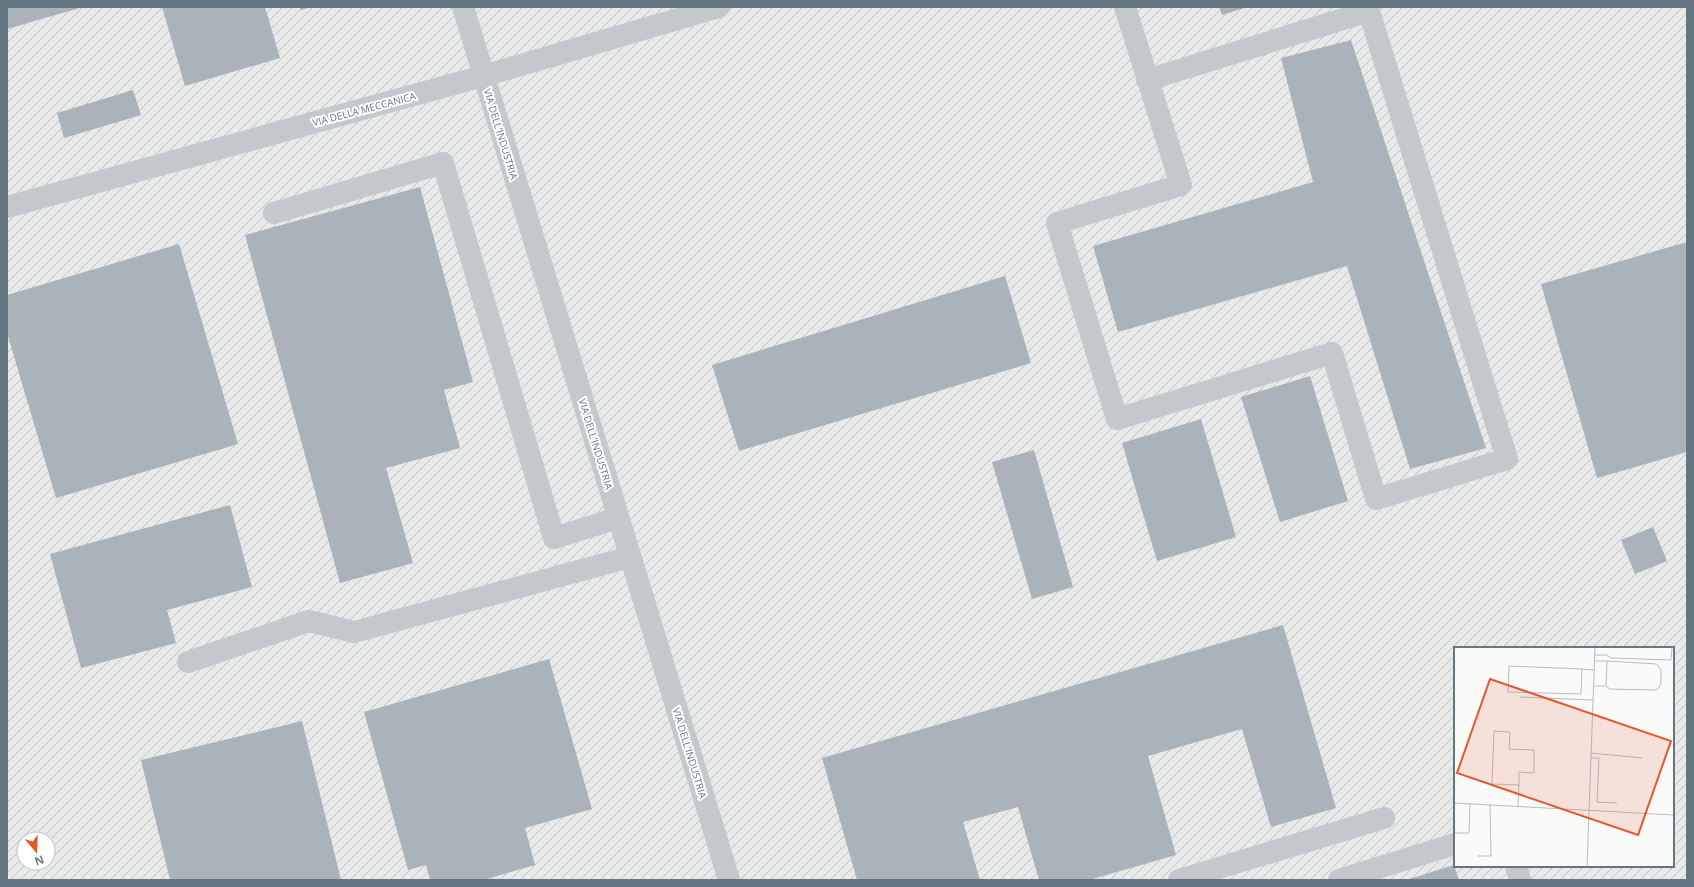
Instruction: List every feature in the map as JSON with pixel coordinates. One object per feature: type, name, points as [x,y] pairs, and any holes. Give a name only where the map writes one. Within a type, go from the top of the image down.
[{"type":"street","name":"VIA DELL'INDUSTRIA","points":[[462,7],[729,880]]},
{"type":"street","name":"VIA DELLA MECCANICA","points":[[7,207],[483,76],[719,7]]},
{"type":"street","points":[[1125,7],[1147,80],[1180,186],[1057,223],[1117,419],[1332,353],[1376,499],[1507,459],[1370,11],[1147,80]]},
{"type":"street","points":[[274,213],[443,163],[554,538],[618,518]]},
{"type":"street","points":[[188,662],[309,621],[354,632],[630,557]]},
{"type":"street","points":[[1179,880],[1384,818]]},
{"type":"street","points":[[1339,880],[1454,844]]},
{"type":"street","points":[[1516,867],[1520,880]]},
{"type":"shaded area","points":[[7,7],[1687,7],[1687,880],[7,880]]},
{"type":"building","points":[[7,7],[83,7],[7,29]]},
{"type":"building","points":[[162,7],[265,7],[280,58],[185,86]]},
{"type":"building","points":[[300,7],[311,7],[301,10]]},
{"type":"building","points":[[1219,7],[1248,7],[1222,15]]},
{"type":"building","points":[[1351,40],[1486,448],[1410,469],[1347,266],[1118,332],[1093,246],[1313,182],[1281,58]]},
{"type":"building","points":[[133,90],[141,115],[64,138],[57,113]]},
{"type":"building","points":[[420,187],[473,382],[444,390],[460,448],[386,468],[413,563],[340,583],[245,235]]},
{"type":"building","points":[[1687,242],[1687,452],[1597,478],[1541,284]]},
{"type":"building","points":[[179,244],[238,444],[56,498],[7,333],[7,295]]},
{"type":"building","points":[[1005,276],[1031,363],[739,451],[712,365]]},
{"type":"building","points":[[1310,376],[1348,501],[1280,522],[1241,397]]},
{"type":"building","points":[[1201,419],[1236,537],[1157,561],[1122,443]]},
{"type":"building","points":[[1034,450],[1073,587],[1032,599],[992,462]]},
{"type":"building","points":[[230,505],[252,587],[167,610],[176,643],[81,668],[50,554]]},
{"type":"building","points":[[1653,527],[1667,561],[1635,574],[1621,540]]},
{"type":"building","points":[[1283,625],[1336,808],[1271,827],[1242,729],[1148,756],[1176,855],[1089,880],[1039,880],[1018,807],[963,822],[980,880],[857,880],[822,758]]},
{"type":"building","points":[[549,659],[592,809],[525,828],[535,865],[483,880],[430,880],[426,865],[408,870],[364,712]]},
{"type":"building","points":[[302,721],[341,880],[170,880],[141,760]]},
{"type":"building","points":[[1454,865],[1459,880],[1406,880]]}]
